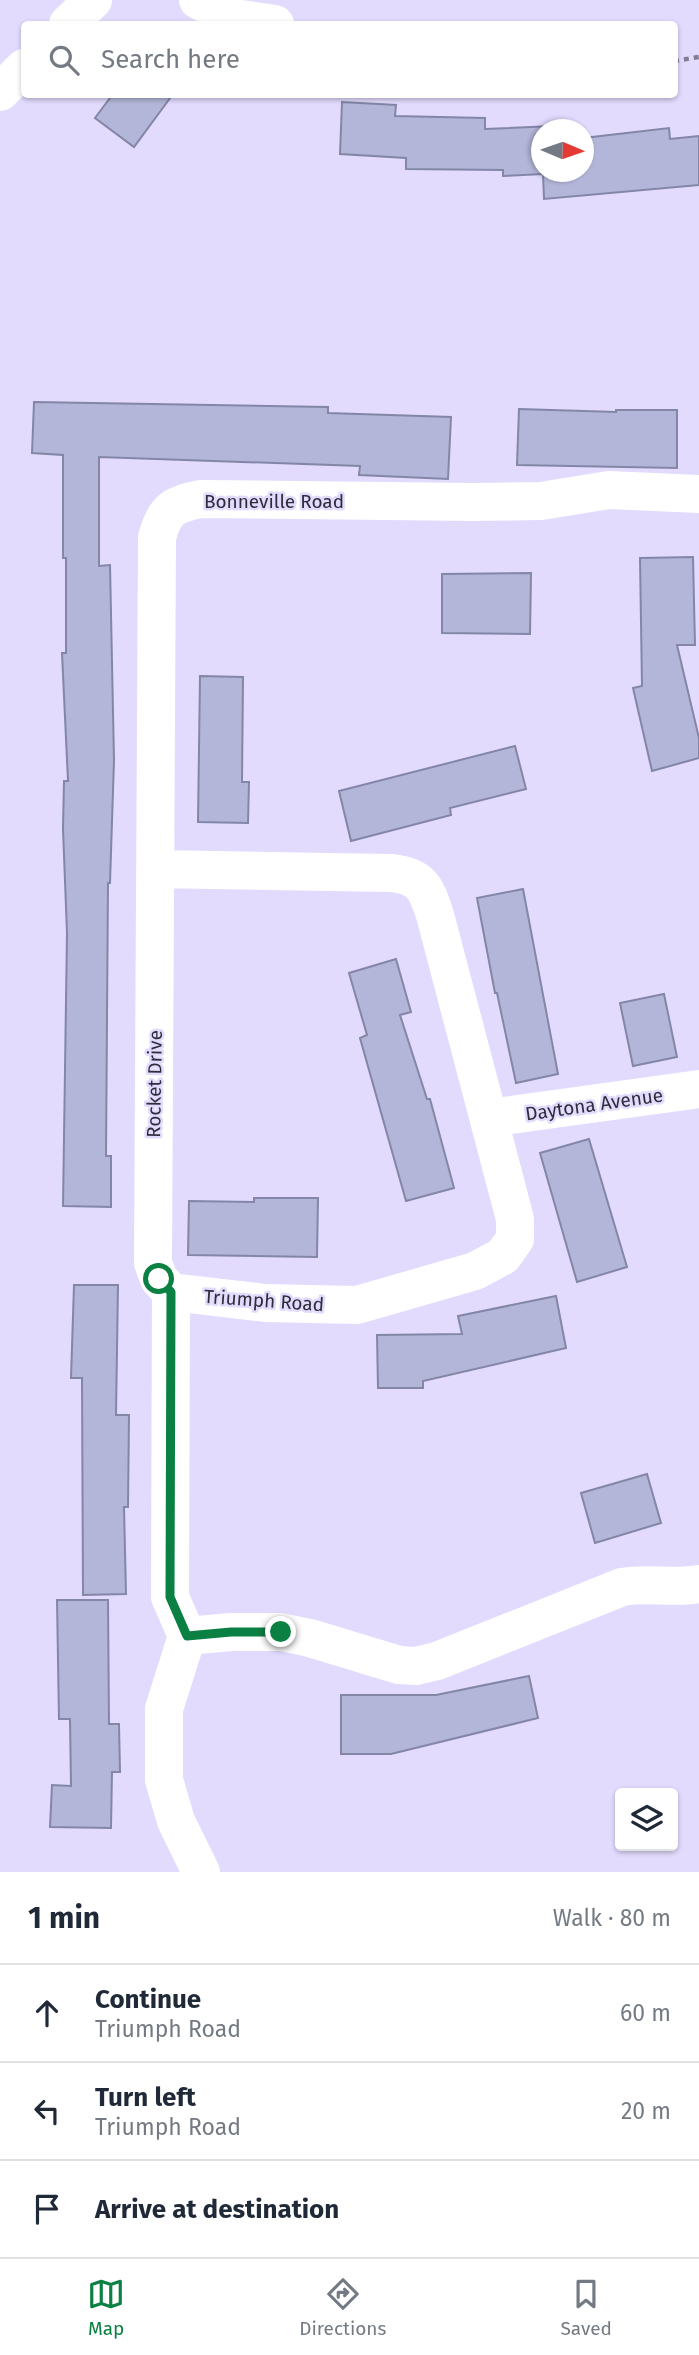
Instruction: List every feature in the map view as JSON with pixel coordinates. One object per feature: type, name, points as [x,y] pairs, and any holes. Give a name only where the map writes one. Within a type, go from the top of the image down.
[{"type":"street","points":[[71,21],[93,0]]},
{"type":"street","points":[[198,0],[234,18],[254,21]]},
{"type":"street","points":[[0,92],[21,71]]},
{"type":"street","name":"Bonneville Road","points":[[156,869],[157,538],[164,516],[171,508],[201,499],[473,502],[541,501],[608,490],[699,494]]},
{"type":"street","name":"Triumph Road","points":[[156,869],[406,874],[418,881],[426,891],[435,915],[515,1219],[515,1239],[503,1256],[494,1261],[475,1271],[357,1305],[265,1303],[171,1292]]},
{"type":"street","name":"Rocket Drive","points":[[156,869],[153,1263],[159,1279],[171,1292]]},
{"type":"street","name":"Daytona Avenue","points":[[489,1118],[699,1089]]},
{"type":"street","points":[[171,1292],[170,1597],[187,1636],[164,1709],[164,1780],[176,1821],[201,1872]]},
{"type":"street","points":[[187,1636],[231,1632],[281,1632],[399,1665],[416,1666],[437,1661],[622,1587],[644,1583],[679,1588],[699,1584]]},
{"type":"path","points":[[678,60],[699,57]]},
{"type":"building","points":[[110,98],[170,98],[134,147],[95,118]]},
{"type":"building","points":[[342,102],[396,105],[395,116],[485,118],[485,129],[531,127],[531,175],[503,176],[503,170],[406,169],[406,158],[340,154]]},
{"type":"building","points":[[669,128],[670,139],[699,136],[699,185],[544,199],[543,182],[594,182],[594,137]]},
{"type":"building","points":[[34,402],[328,407],[328,413],[451,417],[448,479],[359,475],[360,466],[99,457],[99,566],[110,565],[114,760],[108,883],[106,1156],[111,1156],[111,1207],[63,1206],[67,933],[63,829],[64,781],[68,781],[62,653],[66,653],[63,455],[32,453]]},
{"type":"building","points":[[519,409],[616,412],[677,410],[677,468],[517,465]]},
{"type":"building","points":[[693,557],[695,645],[677,645],[699,738],[699,758],[652,771],[633,688],[642,686],[640,558]]},
{"type":"building","points":[[531,573],[530,634],[442,633],[442,574]]},
{"type":"building","points":[[200,676],[243,677],[242,782],[249,782],[248,823],[198,822]]},
{"type":"building","points":[[515,746],[526,789],[450,808],[451,815],[351,841],[339,791]]},
{"type":"building","points":[[523,889],[558,1074],[516,1083],[477,898]]},
{"type":"building","points":[[396,959],[411,1012],[400,1015],[427,1099],[430,1099],[454,1188],[406,1201],[360,1038],[367,1035],[349,973]]},
{"type":"building","points":[[664,994],[677,1057],[633,1066],[620,1003]]},
{"type":"building","points":[[589,1139],[627,1267],[577,1282],[540,1153]]},
{"type":"building","points":[[254,1198],[318,1198],[317,1257],[188,1255],[189,1201],[254,1202]]},
{"type":"building","points":[[74,1285],[118,1285],[116,1415],[129,1415],[128,1507],[124,1507],[126,1594],[83,1595],[82,1378],[71,1378]]},
{"type":"building","points":[[556,1296],[566,1348],[423,1381],[423,1388],[378,1388],[377,1335],[462,1334],[458,1316]]},
{"type":"building","points":[[647,1474],[661,1523],[595,1543],[581,1493]]},
{"type":"building","points":[[57,1600],[108,1600],[109,1724],[119,1724],[120,1772],[112,1772],[111,1828],[50,1827],[52,1785],[71,1786],[70,1719],[59,1719]]},
{"type":"building","points":[[529,1676],[538,1718],[391,1754],[341,1754],[341,1695],[436,1695]]},
{"type":"route","points":[[159,1279],[171,1292],[170,1597],[187,1636],[231,1632],[281,1632]]}]
